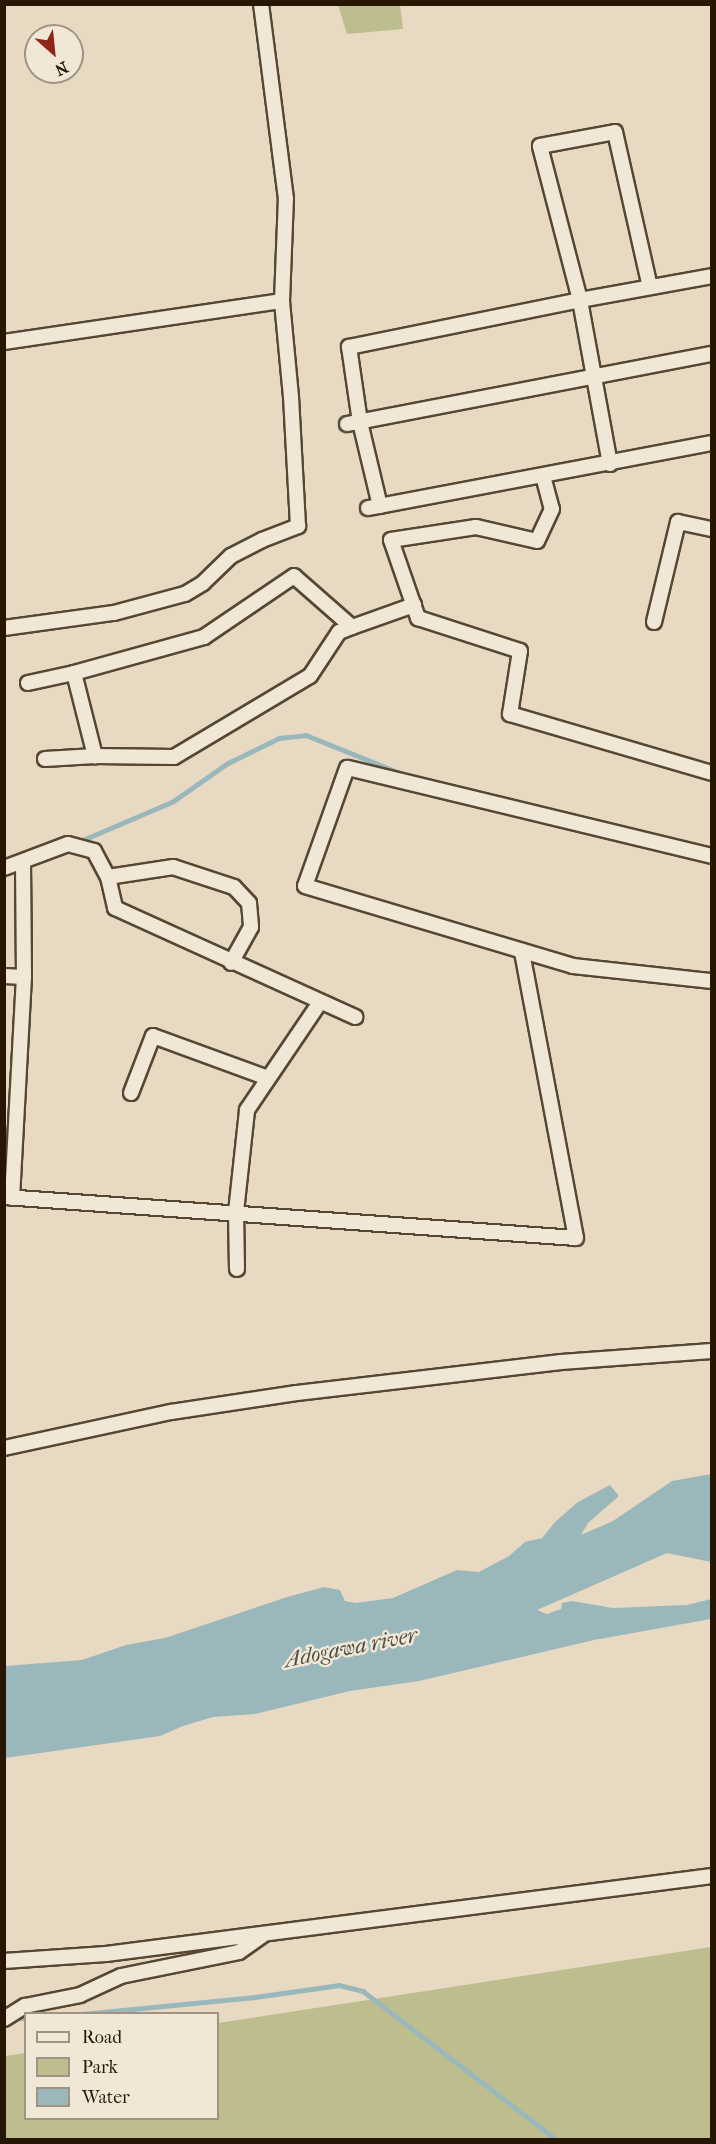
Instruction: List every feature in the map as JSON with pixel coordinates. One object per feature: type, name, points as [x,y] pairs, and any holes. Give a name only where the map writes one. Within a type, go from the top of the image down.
[{"type":"street","points":[[4,628],[114,613],[185,594],[203,583],[231,556],[261,540],[298,526],[291,397],[282,301],[286,199],[261,4]]},
{"type":"street","points":[[610,464],[580,300],[540,146],[615,132],[650,287]]},
{"type":"street","points":[[711,276],[349,347],[354,423],[374,507],[711,443]]},
{"type":"street","points":[[4,342],[282,301]]},
{"type":"street","points":[[354,423],[711,354]]},
{"type":"street","points":[[543,476],[552,509],[537,541],[476,527],[391,540],[418,618],[519,651],[510,714],[711,773]]},
{"type":"street","points":[[654,622],[678,522],[711,529]]},
{"type":"street","points":[[28,683],[74,674],[204,637],[294,576],[352,627]]},
{"type":"street","points":[[45,759],[95,756],[174,757],[310,676],[339,632],[414,605]]},
{"type":"street","points":[[74,674],[95,756]]},
{"type":"street","points":[[711,856],[347,768],[305,886],[573,966],[711,981]]},
{"type":"street","points":[[4,868],[68,844],[94,850],[108,877],[115,908],[231,963],[355,1017]]},
{"type":"street","points":[[23,862],[24,977],[8,1197],[576,1238],[522,951]]},
{"type":"street","points":[[108,877],[173,867],[234,887],[249,903],[251,927],[231,963]]},
{"type":"street","points":[[4,976],[24,977]]},
{"type":"street","points":[[237,1269],[236,1212],[247,1110],[320,1002]]},
{"type":"street","points":[[131,1093],[153,1036],[268,1078]]},
{"type":"street","points":[[4,1448],[171,1412],[297,1393],[561,1362],[711,1351]]},
{"type":"street","points":[[4,1961],[106,1954],[711,1876]]},
{"type":"street","points":[[4,2019],[25,2006],[80,1995],[122,1976],[239,1952],[265,1934]]},
{"type":"green space","points":[[338,5],[400,5],[403,29],[347,34]]},
{"type":"green space","points":[[711,1947],[711,2139],[5,2139],[5,2056],[24,2053],[24,2120],[219,2120],[219,2023]]},
{"type":"water","name":"Adogawa river","points":[[711,1474],[711,1562],[667,1553],[537,1610],[547,1614],[561,1609],[562,1603],[572,1601],[613,1608],[687,1605],[711,1599],[711,1619],[594,1640],[419,1681],[350,1691],[255,1714],[213,1717],[160,1736],[5,1758],[5,1666],[82,1660],[126,1645],[165,1638],[324,1587],[340,1590],[345,1601],[355,1603],[393,1598],[457,1570],[479,1572],[509,1556],[525,1542],[542,1538],[555,1522],[578,1502],[610,1485],[619,1496],[588,1523],[581,1535],[613,1521],[672,1481]]},
{"type":"waterway","points":[[78,842],[172,802],[228,763],[279,738],[306,735],[410,777]]},
{"type":"waterway","points":[[102,2012],[255,1997],[339,1985],[363,1991],[557,2140]]},
{"type":"waterway","points":[[14,2016],[24,2018]]}]
